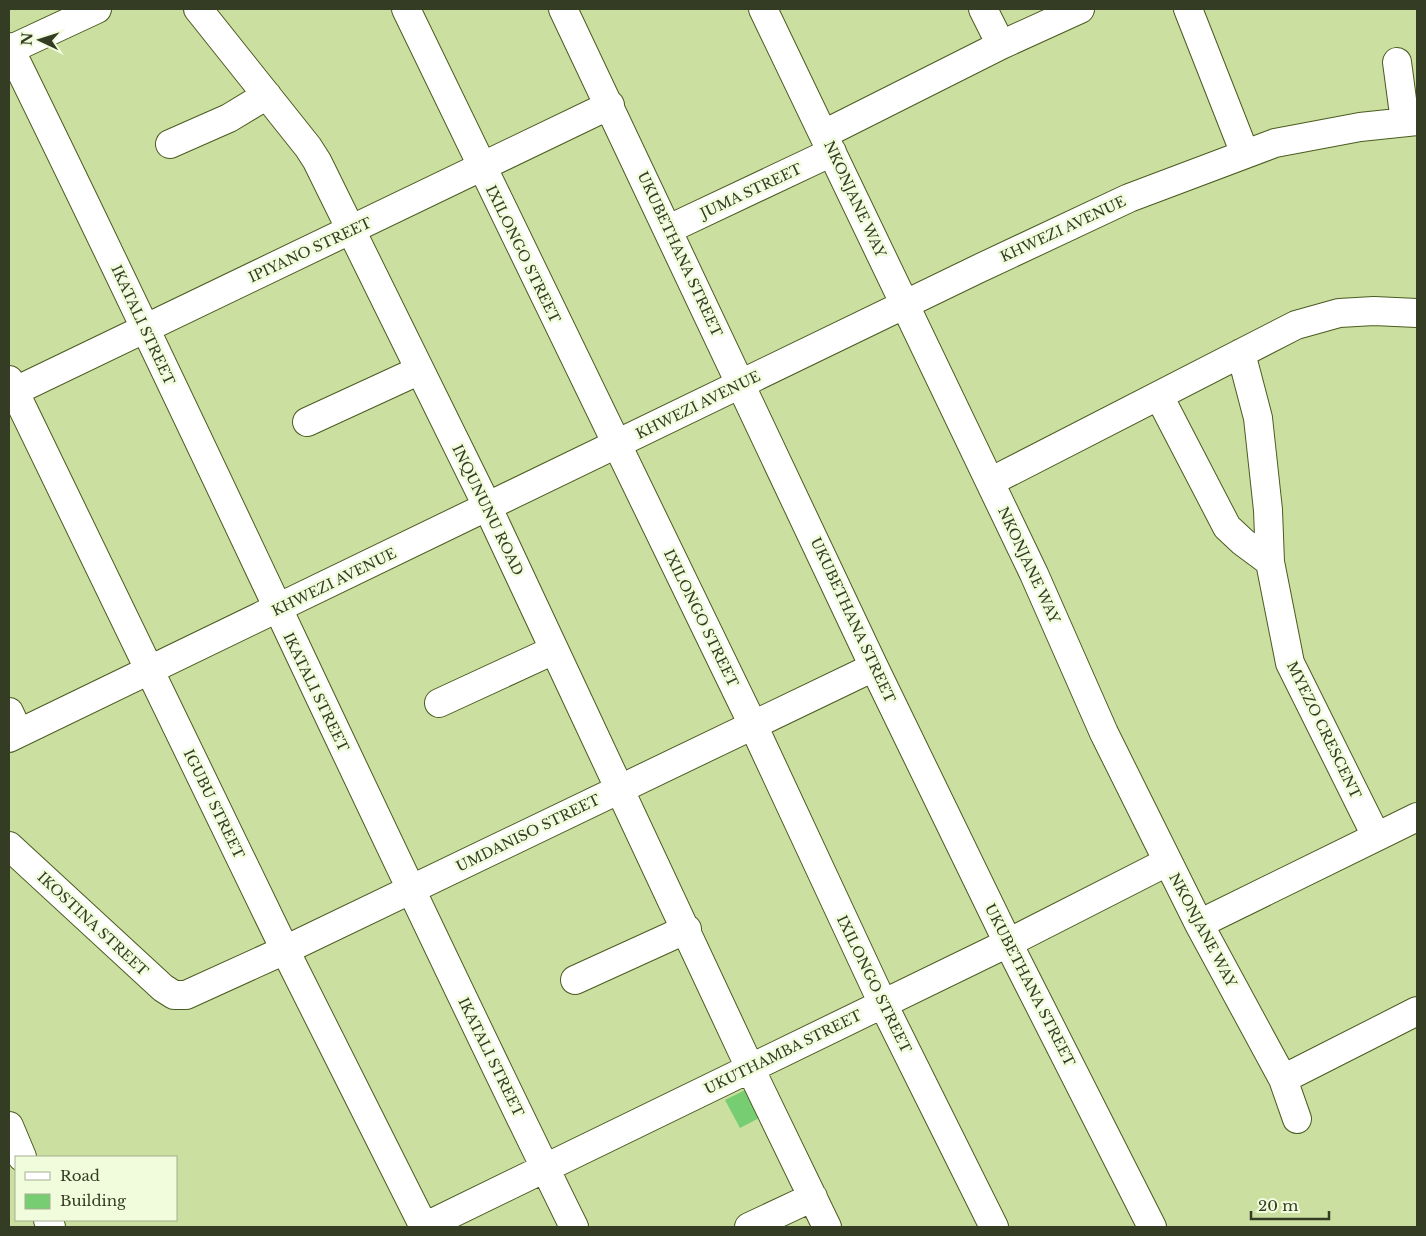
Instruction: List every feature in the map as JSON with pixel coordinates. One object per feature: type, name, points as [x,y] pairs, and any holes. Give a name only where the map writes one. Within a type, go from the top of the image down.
[{"type":"street","points":[[9,49],[96,9]]},
{"type":"street","name":"INQUNUNU ROAD","points":[[198,9],[312,154],[488,508],[687,929],[750,1068],[828,1227]]},
{"type":"street","name":"IXILONGO STREET","points":[[406,9],[753,725],[883,1004],[994,1227]]},
{"type":"street","name":"UKUBETHANA STREET","points":[[563,9],[669,229],[874,667],[1008,943],[1152,1227]]},
{"type":"street","name":"NKONJANE WAY","points":[[763,9],[990,482],[1104,733],[1199,924],[1283,1079],[1297,1120]]},
{"type":"street","points":[[984,9],[1001,45]]},
{"type":"street","name":"JUMA STREET","points":[[669,229],[828,143],[1001,45],[1080,9]]},
{"type":"street","points":[[1188,9],[1245,154]]},
{"type":"street","name":"IKATALI STREET","points":[[9,49],[92,214],[276,609],[574,1227]]},
{"type":"street","name":"KHWEZI AVENUE","points":[[12,728],[149,670],[1129,198],[1292,138],[1411,122],[1396,62]]},
{"type":"street","points":[[170,144],[229,118],[266,95]]},
{"type":"street","name":"IPIYANO STREET","points":[[11,389],[350,231],[610,105]]},
{"type":"street","points":[[990,482],[1296,325],[1339,313],[1374,311],[1417,313]]},
{"type":"street","name":"MYEZO CRESCENT","points":[[1241,353],[1258,418],[1268,510],[1270,562],[1290,663],[1376,836]]},
{"type":"street","points":[[307,422],[420,370]]},
{"type":"street","name":"IGUBU STREET","points":[[11,389],[285,950],[424,1227]]},
{"type":"street","points":[[1159,396],[1227,527],[1243,542],[1270,562]]},
{"type":"street","points":[[439,703],[554,650]]},
{"type":"street","name":"UMDANISO STREET","points":[[180,995],[190,994],[285,950],[874,667]]},
{"type":"street","points":[[1199,924],[1417,817]]},
{"type":"street","name":"IKOSTINA STREET","points":[[9,846],[163,988],[174,995],[180,995]]},
{"type":"street","name":"UKUTHAMBA STREET","points":[[424,1227],[1008,943],[1167,862]]},
{"type":"street","points":[[575,980],[687,929]]},
{"type":"street","points":[[1283,1079],[1417,1011]]},
{"type":"street","points":[[9,1126],[22,1156]]},
{"type":"street","points":[[749,1227],[813,1197]]},
{"type":"building","points":[[747,1089],[761,1117],[740,1128],[725,1100]]}]
